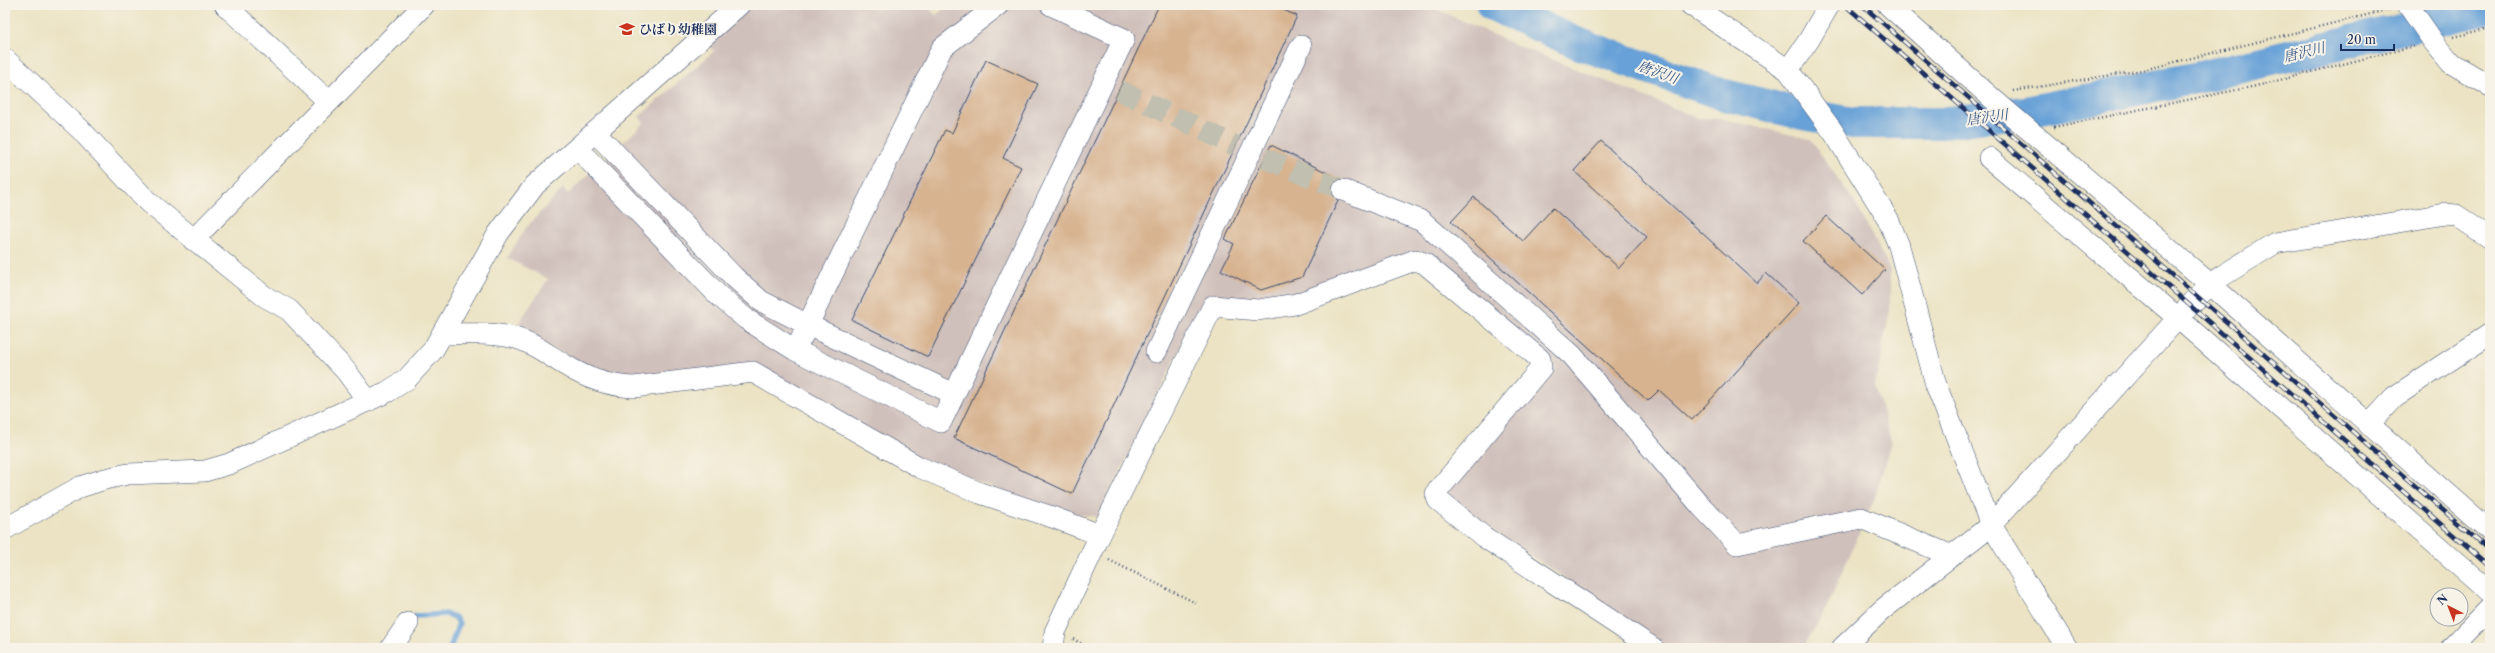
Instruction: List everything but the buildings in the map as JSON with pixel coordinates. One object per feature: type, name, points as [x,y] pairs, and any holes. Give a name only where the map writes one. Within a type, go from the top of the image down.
[{"type":"street","points":[[225,5],[328,101]]},
{"type":"street","points":[[193,240],[424,5]]},
{"type":"street","points":[[5,529],[80,487],[128,474],[205,470],[229,464],[368,401],[406,380],[422,365],[444,334],[514,211],[535,185],[739,5]]},
{"type":"street","points":[[795,350],[942,48],[998,5]]},
{"type":"street","points":[[577,148],[718,295],[770,336],[795,350],[941,422],[1111,86],[1124,39],[1051,5]]},
{"type":"street","points":[[1691,5],[1788,70],[1834,133],[1864,178],[1888,219],[1899,246],[1936,385],[1991,525],[2067,648]]},
{"type":"street","points":[[1788,70],[1809,40],[1829,5]]},
{"type":"street","points":[[1888,5],[1997,102],[2033,131],[2210,284],[2368,425],[2490,531]]},
{"type":"street","points":[[2410,7],[2431,39],[2451,63],[2490,86]]},
{"type":"street","points":[[1156,352],[1301,46]]},
{"type":"street","points":[[5,60],[80,129],[148,202],[264,296],[289,310],[346,371],[368,401]]},
{"type":"street","points":[[596,132],[734,277],[761,300],[808,325],[954,394]]},
{"type":"street","points":[[1989,158],[2178,318],[2490,592]]},
{"type":"street","points":[[1343,190],[1422,221],[1572,355],[1701,506],[1737,544],[1861,518],[1952,556]]},
{"type":"street","points":[[1842,648],[1882,610],[1991,525],[2210,284],[2275,243],[2297,238],[2445,214],[2456,215],[2490,238]]},
{"type":"street","points":[[1053,648],[1055,632],[1096,543],[1213,306],[1258,310],[1296,304],[1415,260],[1424,263],[1540,359],[1541,368],[1438,489],[1436,494],[1438,500],[1484,537],[1653,648]]},
{"type":"street","points":[[444,334],[490,334],[512,337],[536,347],[586,377],[618,387],[634,387],[753,372],[919,467],[980,493],[1055,518],[1096,543]]},
{"type":"street","points":[[2368,425],[2394,397],[2490,334]]},
{"type":"street","points":[[2451,648],[2490,608]]},
{"type":"street","points":[[391,648],[408,623]]},
{"type":"path","points":[[1997,102],[2004,92],[2144,70],[2410,7]]},
{"type":"path","points":[[2033,131],[2256,86],[2431,39],[2490,28]]},
{"type":"path","points":[[1096,543],[1196,604]]},
{"type":"shaded area","points":[[751,5],[926,5],[936,15],[948,5],[1428,5],[1511,43],[1698,118],[1722,119],[1810,139],[1855,203],[1890,270],[1890,309],[1875,386],[1891,441],[1874,500],[1825,611],[1803,648],[1670,648],[1446,499],[1445,490],[1552,363],[1425,254],[1293,297],[1259,302],[1206,296],[1098,517],[1057,512],[922,461],[756,366],[635,380],[607,376],[515,329],[548,279],[507,258],[526,228],[563,188],[568,194],[644,123],[639,117],[714,51],[706,44]]},
{"type":"waterway","name":"唐沢川","points":[[1492,5],[1577,43],[1721,94],[1802,114],[1853,123],[1942,123],[2031,111],[2200,77],[2490,8]]},
{"type":"waterway","points":[[416,616],[446,614],[455,617],[459,623],[450,648]]},
{"type":"tunnel","points":[[1119,90],[1236,146]]},
{"type":"tunnel","points":[[1264,158],[1343,190]]},
{"type":"railway","points":[[1845,5],[2490,567]]},
{"type":"railway","points":[[1862,5],[2490,551]]},
{"type":"place","name":"ひばり幼稚園","points":[[627,29]]}]
